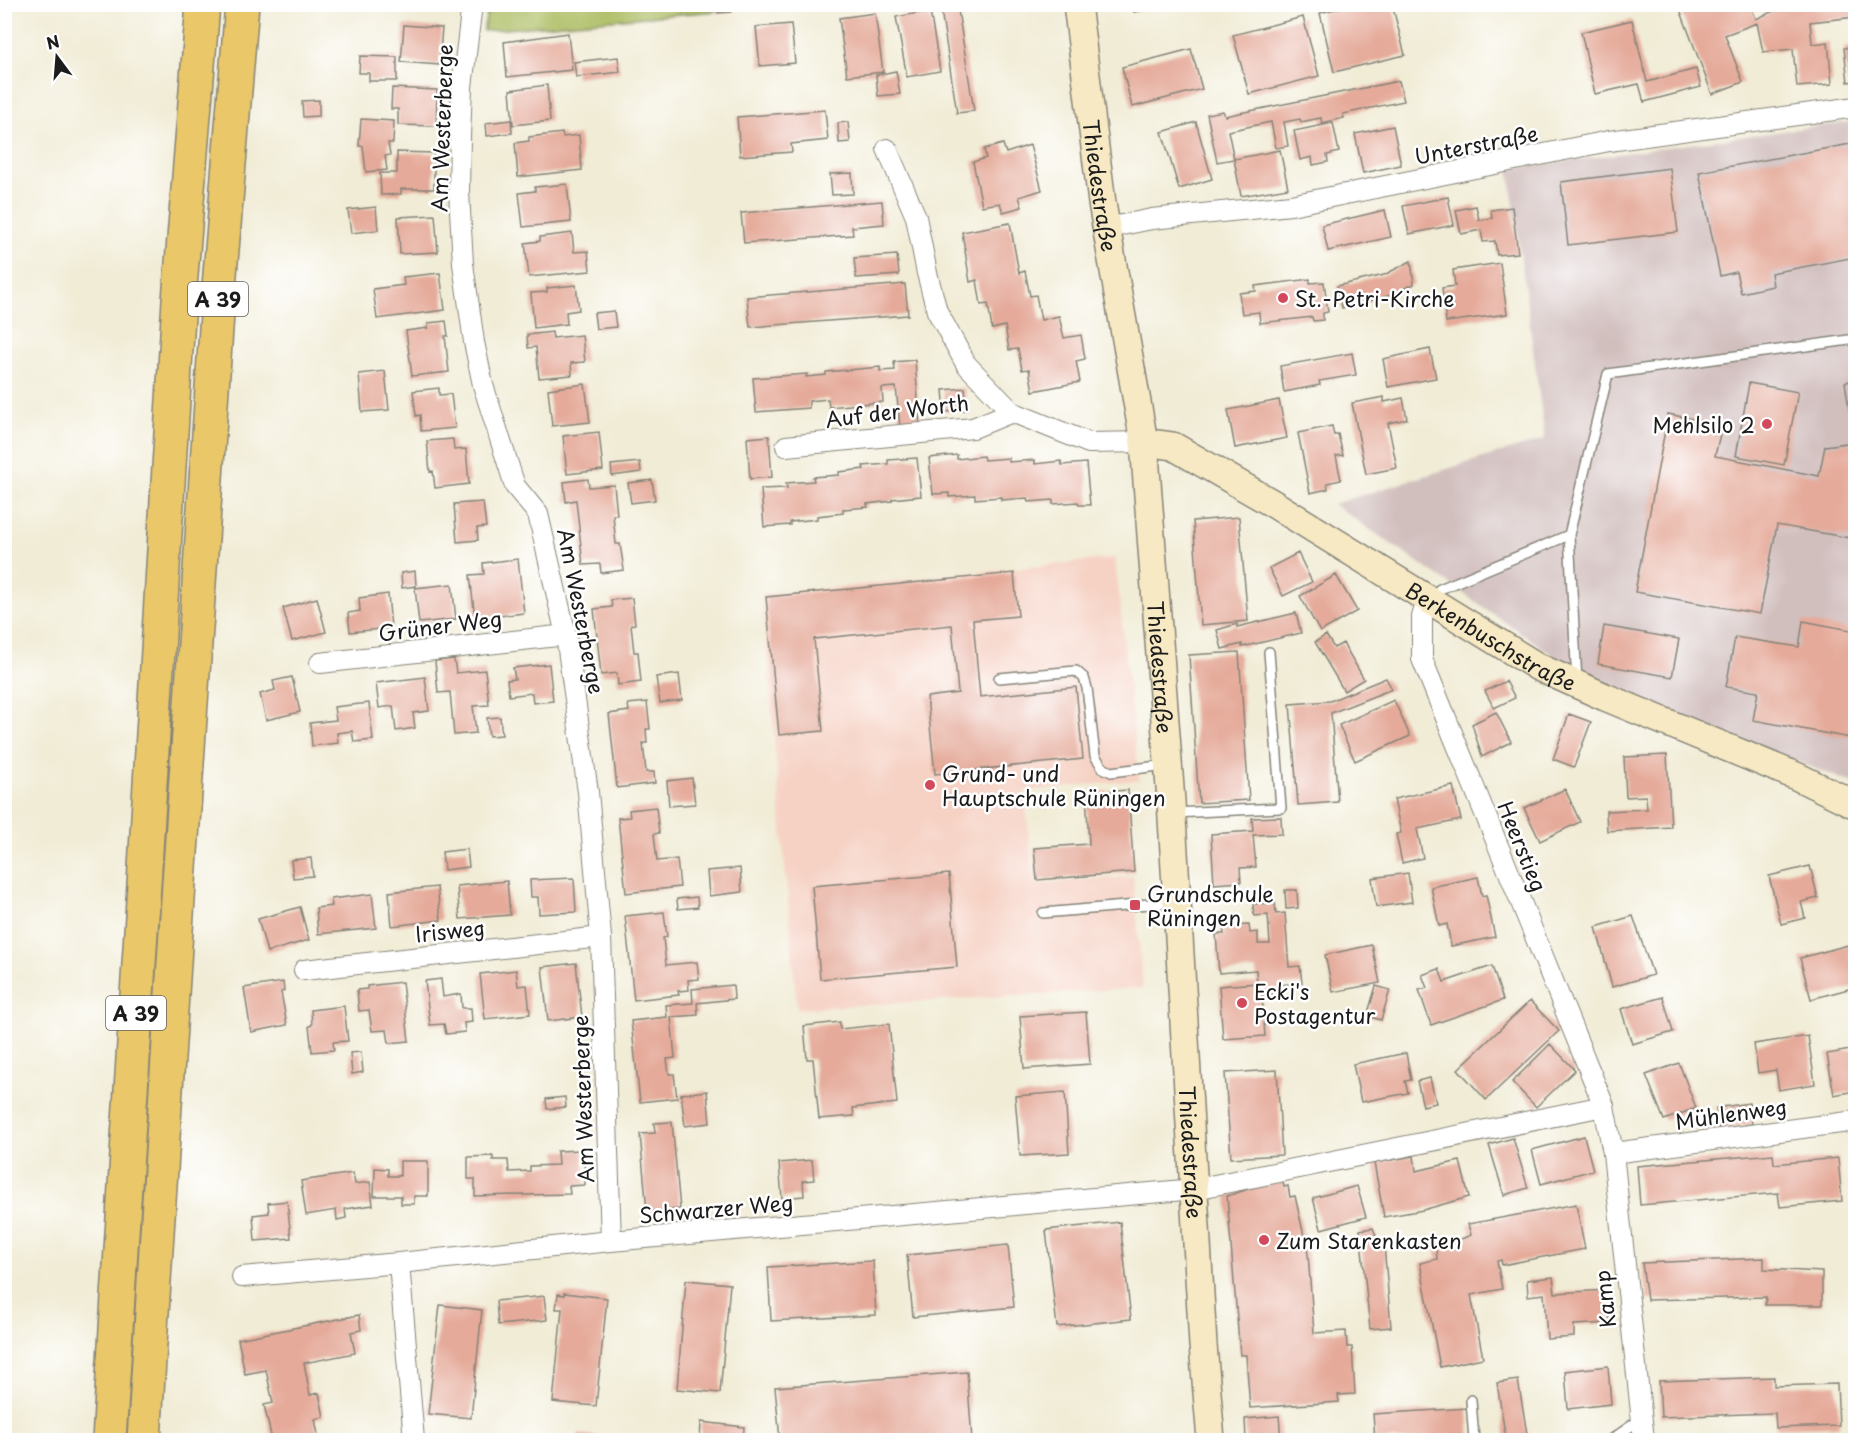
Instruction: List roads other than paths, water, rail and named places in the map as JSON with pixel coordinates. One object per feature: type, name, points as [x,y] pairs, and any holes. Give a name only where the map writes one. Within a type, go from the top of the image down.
[{"type":"highway","name":"A 39","points":[[109,1440],[179,300],[203,4]]},
{"type":"highway","name":"A 39","points":[[144,1440],[218,299],[242,4]]},
{"type":"street","name":"Am Westerberge","points":[[472,4],[462,87],[459,192],[463,264],[474,342],[483,385],[515,486],[538,514],[567,635],[588,792],[601,937],[611,1241]]},
{"type":"street","name":"Thiedestraße","points":[[1077,4],[1107,228],[1144,442],[1172,813],[1203,1345],[1211,1440]]},
{"type":"street","name":"Unterstraße","points":[[1107,228],[1152,219],[1291,206],[1610,141],[1856,107]]},
{"type":"street","name":"Auf der Worth","points":[[887,149],[916,217],[937,311],[966,364],[1012,412],[1089,443],[1144,442]]},
{"type":"street","name":"Auf der Worth","points":[[786,446],[973,428],[1012,412]]},
{"type":"street","name":"Berkenbuschstraße","points":[[1144,442],[1173,446],[1272,503],[1538,667],[1796,776],[1856,805]]},
{"type":"street","name":"Heerstieg","points":[[1427,600],[1422,617],[1422,659],[1604,1106],[1613,1153]]},
{"type":"street","name":"Grüner Weg","points":[[320,663],[567,635]]},
{"type":"street","name":"Irisweg","points":[[304,970],[601,937]]},
{"type":"street","points":[[1195,1190],[1604,1106]]},
{"type":"street","name":"Mühlenweg","points":[[1613,1153],[1856,1121]]},
{"type":"street","name":"Kamp","points":[[1613,1153],[1644,1440]]},
{"type":"street","name":"Schwarzer Weg","points":[[242,1277],[611,1241],[1195,1190]]},
{"type":"street","points":[[399,1263],[414,1440]]},
{"type":"lane","points":[[1577,684],[1569,535],[1608,374],[1856,339]]},
{"type":"lane","points":[[1427,600],[1440,589],[1569,535]]},
{"type":"lane","points":[[1172,813],[1281,808],[1269,652]]},
{"type":"lane","points":[[999,678],[1076,670],[1084,678],[1087,688],[1095,756],[1103,768],[1111,772],[1168,765]]},
{"type":"lane","points":[[1043,913],[1176,902]]},
{"type":"lane","points":[[1472,1400],[1474,1440]]},
{"type":"lane","points":[[1611,1440],[1641,1419]]},
{"type":"place","name":"St.-Petri-Kirche","points":[[1283,298]]},
{"type":"place","name":"Mehlsilo 2","points":[[1767,424]]},
{"type":"place","name":"Grund- und Hauptschule Rüningen","points":[[930,785]]},
{"type":"place","name":"Grundschule Rüningen","points":[[1135,905]]},
{"type":"place","name":"Ecki's Postagentur","points":[[1242,1003]]},
{"type":"place","name":"Zum Starenkasten","points":[[1264,1240]]}]
